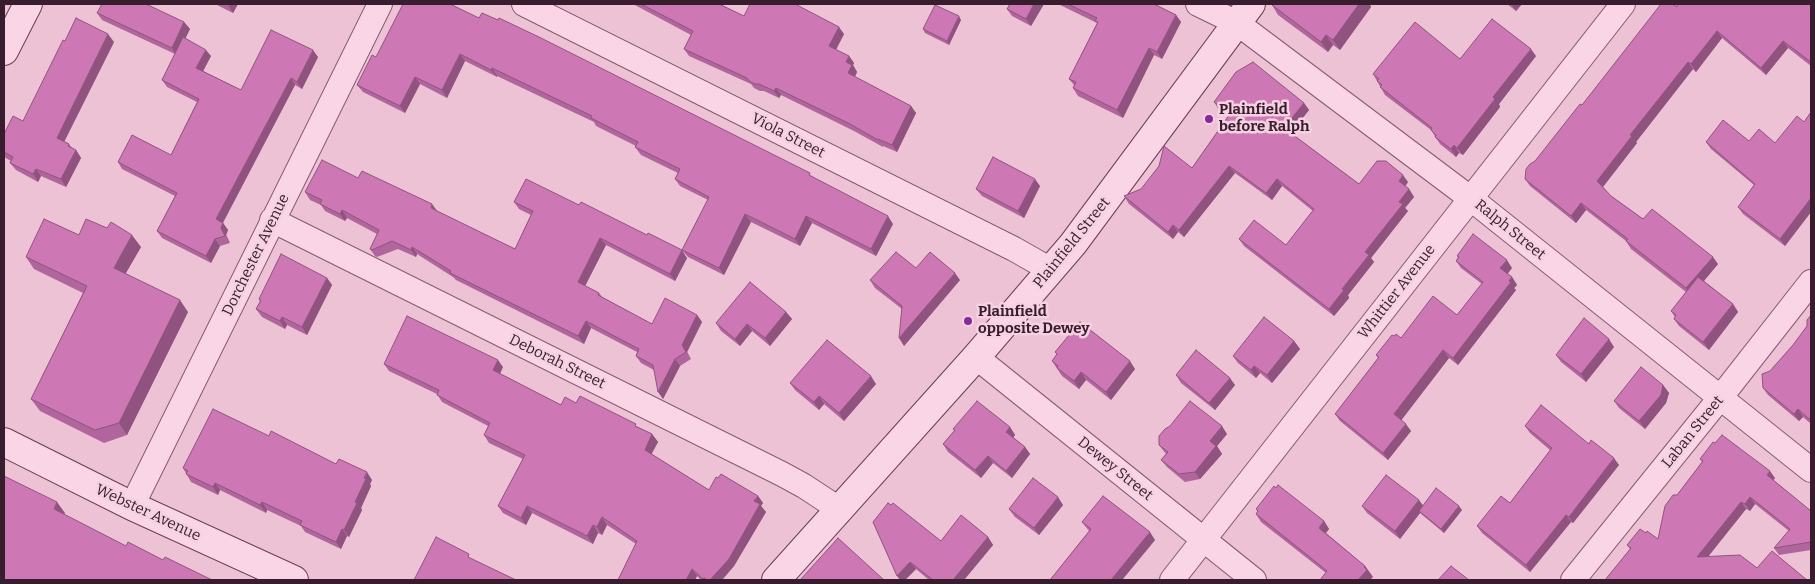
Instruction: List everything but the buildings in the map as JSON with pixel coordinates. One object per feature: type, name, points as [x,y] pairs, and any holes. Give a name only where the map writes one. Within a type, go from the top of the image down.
[{"type":"main road","points":[[4,51],[28,4]]},
{"type":"main road","name":"Plainfield Street","points":[[776,580],[976,357],[1051,270],[1090,222],[1244,14]]},
{"type":"main road","name":"Webster Avenue","points":[[4,442],[132,506],[294,580]]},
{"type":"street","name":"Dorchester Avenue","points":[[132,506],[380,4]]},
{"type":"street","name":"Viola Street","points":[[524,4],[1014,249],[1051,270]]},
{"type":"street","name":"Ralph Street","points":[[1198,4],[1244,14],[1470,198],[1811,470]]},
{"type":"street","name":"Whittier Avenue","points":[[1172,580],[1623,4]]},
{"type":"street","name":"Deborah Street","points":[[272,220],[782,474],[804,486],[839,510]]},
{"type":"street","name":"Laban Street","points":[[1573,580],[1811,282]]},
{"type":"street","name":"Dewey Street","points":[[976,357],[1254,580]]},
{"type":"place","name":"Plainfield before Ralph","points":[[1209,119]]},
{"type":"place","name":"Plainfield opposite Dewey","points":[[968,321]]}]
